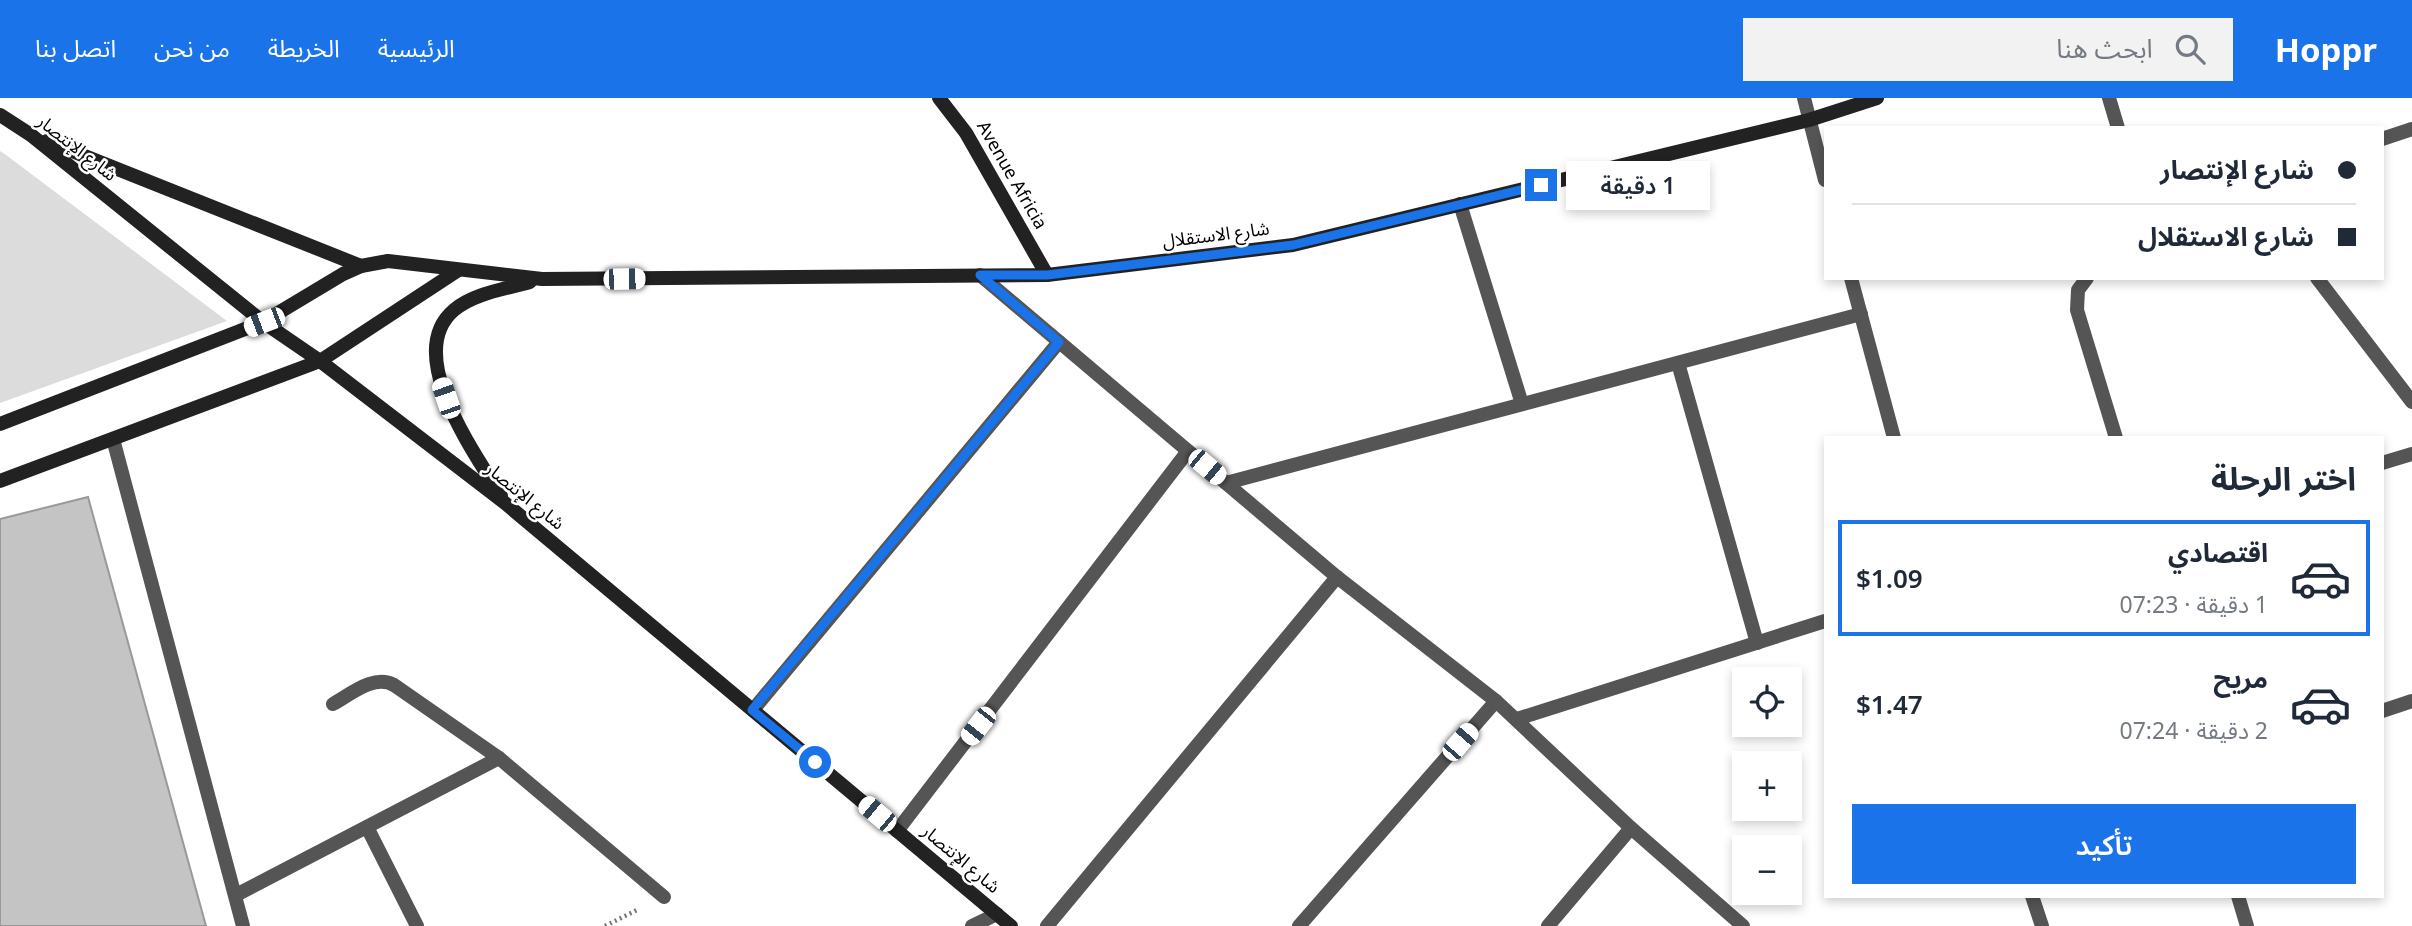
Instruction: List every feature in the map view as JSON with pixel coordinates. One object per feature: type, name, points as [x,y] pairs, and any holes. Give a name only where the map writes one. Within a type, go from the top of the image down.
[{"type":"street","name":"Avenue Africia","points":[[939,98],[966,133],[1047,275]]},
{"type":"street","points":[[1804,98],[1824,176]]},
{"type":"street","name":"شارع الاستقلال","points":[[542,279],[1047,275],[1293,245],[1810,120],[1877,98]]},
{"type":"street","points":[[2109,98],[2117,126]]},
{"type":"street","name":"شارع الإنتصار","points":[[0,115],[31,135],[264,322],[320,361],[505,503],[1011,926]]},
{"type":"street","points":[[2384,138],[2412,129]]},
{"type":"street","points":[[31,135],[360,266]]},
{"type":"street","points":[[1461,204],[1522,404]]},
{"type":"street","points":[[0,424],[264,322],[360,266],[388,261],[542,279]]},
{"type":"street","points":[[0,481],[320,361],[457,271]]},
{"type":"street","points":[[980,275],[1337,577],[1496,701],[1631,828],[1743,926]]},
{"type":"street","points":[[505,503],[453,418],[439,378],[437,344],[453,311],[491,292],[542,279]]},
{"type":"street","points":[[1852,280],[1893,436]]},
{"type":"street","points":[[2086,280],[2078,290],[2077,310],[2115,436]]},
{"type":"street","points":[[2319,280],[2412,402]]},
{"type":"street","points":[[1226,483],[1861,314]]},
{"type":"street","points":[[752,710],[1059,342]]},
{"type":"street","points":[[1678,363],[1757,643]]},
{"type":"street","points":[[113,439],[243,926]]},
{"type":"street","points":[[897,831],[1188,451]]},
{"type":"street","points":[[2384,462],[2412,454]]},
{"type":"street","points":[[1047,926],[1337,577]]},
{"type":"street","points":[[1517,719],[1824,621]]},
{"type":"street","points":[[333,704],[376,681],[386,681],[499,758],[664,897]]},
{"type":"street","points":[[1299,926],[1496,701]]},
{"type":"street","points":[[2384,710],[2412,701]]},
{"type":"street","points":[[236,895],[499,758]]},
{"type":"street","points":[[367,827],[416,926]]},
{"type":"street","points":[[1548,926],[1631,828]]},
{"type":"street","points":[[2033,898],[2042,926]]},
{"type":"street","points":[[2239,898],[2247,926]]},
{"type":"street","points":[[972,926],[997,914]]},
{"type":"shaded area","points":[[0,151],[6,155],[227,321],[0,403]]},
{"type":"building","points":[[88,497],[206,926],[0,926],[0,519]]},
{"type":"route","points":[[815,762],[752,710],[1059,342],[980,275],[1047,275],[1293,245],[1541,185]]}]
